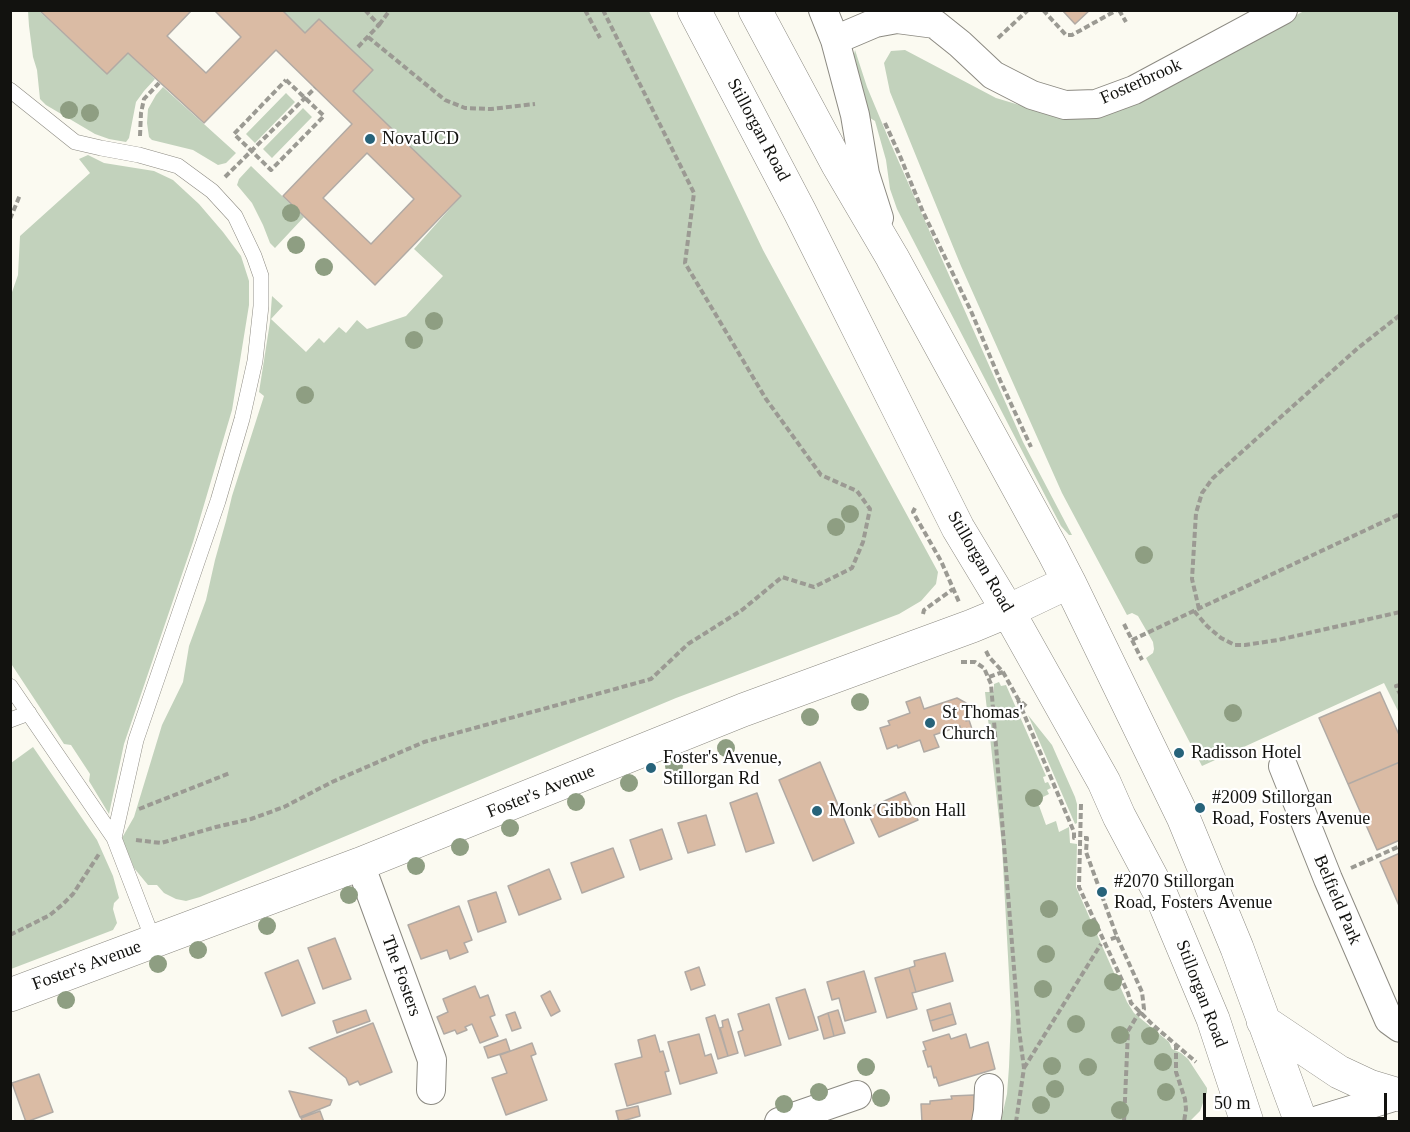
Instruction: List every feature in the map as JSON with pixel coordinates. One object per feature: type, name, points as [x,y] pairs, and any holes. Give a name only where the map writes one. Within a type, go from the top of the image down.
[{"type":"main road","name":"Stillorgan Road","points":[[694,10],[800,212],[958,528],[1008,611],[1104,782],[1119,816],[1162,897],[1213,1019],[1247,1122]]},
{"type":"main road","points":[[755,10],[838,165],[892,257],[1069,582],[1183,817],[1237,948],[1301,1122]]},
{"type":"main road","name":"Foster's Avenue","points":[[10,995],[360,864],[743,710],[972,626],[1069,582]]},
{"type":"main road","points":[[1263,1021],[1339,1072],[1369,1086],[1399,1095]]},
{"type":"street","points":[[823,10],[835,40],[855,115],[865,174],[892,257]]},
{"type":"street","name":"Fosterbrook","points":[[835,40],[875,23],[897,19],[934,24],[960,44],[993,75],[1032,95],[1065,105],[1096,104],[1134,90],[1283,10]]},
{"type":"street","name":"Belfield Park","points":[[1283,766],[1328,879],[1389,1020],[1400,1028]]},
{"type":"street","name":"The Fosters","points":[[360,864],[432,1060],[431,1090]]},
{"type":"street","points":[[986,1122],[989,1088]]},
{"type":"street","points":[[779,1122],[857,1095]]},
{"type":"street","points":[[1312,1122],[1399,1095]]},
{"type":"lane","points":[[10,90],[75,142],[139,155],[178,166],[212,191],[235,216],[261,276],[261,306],[255,361],[243,419],[218,501],[136,740],[114,838]]},
{"type":"lane","points":[[10,686],[114,838],[154,942]]},
{"type":"lane","points":[[10,720],[29,713]]},
{"type":"path","points":[[365,10],[379,25]]},
{"type":"path","points":[[358,47],[390,10]]},
{"type":"path","points":[[585,10],[600,38]]},
{"type":"path","points":[[10,935],[50,915],[63,904],[73,894],[98,855],[114,838],[161,843],[251,819],[284,807],[332,782],[424,742],[651,679],[688,644],[742,610],[782,577],[814,587],[852,568],[863,542],[870,509],[857,491],[821,475],[766,399],[685,263],[694,193],[603,10]]},
{"type":"path","points":[[998,38],[1028,10]]},
{"type":"path","points":[[1043,10],[1066,35],[1072,35],[1118,10],[1126,22]]},
{"type":"path","points":[[368,37],[445,100],[465,108],[490,109],[535,104]]},
{"type":"path","points":[[286,80],[324,116],[271,170],[252,151],[234,134],[286,80]]},
{"type":"path","points":[[139,155],[144,99],[159,83]]},
{"type":"path","points":[[212,191],[315,88]]},
{"type":"path","points":[[895,145],[923,212],[971,311],[1035,454]]},
{"type":"path","points":[[10,219],[20,195]]},
{"type":"path","points":[[1400,315],[1358,348],[1213,478],[1202,493],[1196,513],[1192,579],[1197,610],[1207,626],[1221,638],[1235,645],[1278,640],[1400,612]]},
{"type":"path","points":[[916,505],[913,512],[941,561],[957,597]]},
{"type":"path","points":[[1132,640],[1400,514]]},
{"type":"path","points":[[932,604],[953,589]]},
{"type":"path","points":[[989,657],[1003,672],[1018,699],[1074,832],[1074,838],[1076,838]]},
{"type":"path","points":[[961,662],[975,662],[984,668],[991,684],[1024,1068],[1016,1122]]},
{"type":"path","points":[[989,677],[1003,672]]},
{"type":"path","points":[[1400,685],[1396,686],[1400,694]]},
{"type":"path","points":[[1018,699],[1028,707],[1032,714]]},
{"type":"path","points":[[119,817],[231,773]]},
{"type":"path","points":[[1081,802],[1079,887],[1131,1003],[1176,1044],[1176,1072],[1185,1099],[1184,1122]]},
{"type":"path","points":[[1084,838],[1087,838],[1086,852],[1118,937],[1142,992],[1144,1009],[1128,1031],[1124,1122]]},
{"type":"path","points":[[1328,879],[1400,846]]},
{"type":"path","points":[[1108,940],[1118,937]]},
{"type":"path","points":[[1024,1068],[1101,944]]},
{"type":"green space","points":[[28,11],[39,11],[107,74],[128,53],[155,79],[136,102],[129,138],[126,142],[95,134],[46,105],[40,99]]},
{"type":"green space","points":[[282,11],[649,11],[763,250],[938,572],[936,584],[921,601],[899,614],[676,698],[186,901],[164,893],[157,885],[148,885],[134,868],[122,838],[134,817],[162,725],[183,682],[189,646],[206,600],[232,496],[264,396],[259,392],[272,296],[283,306],[271,319],[306,352],[319,338],[324,343],[339,327],[346,333],[357,320],[367,329],[406,316],[443,276],[414,249],[461,196],[353,91],[372,70],[319,19],[305,33]]},
{"type":"green space","points":[[1304,11],[1399,11],[1399,713],[1384,683],[1202,766],[1146,658],[1153,653],[1153,642],[1138,616],[1132,613],[1127,615],[1062,493],[961,266],[890,92],[884,63],[891,51],[905,50],[996,98],[1026,107],[1080,116],[1247,41]]},
{"type":"green space","points":[[855,50],[867,87],[890,142],[1023,442],[1072,535],[1069,535],[1061,526],[897,209],[890,189],[886,160],[875,121],[865,115],[853,59]]},
{"type":"green space","points":[[163,87],[236,153],[226,163],[218,165],[193,150],[152,140],[149,137],[148,109]]},
{"type":"green space","points":[[286,93],[295,102],[255,143],[246,134]]},
{"type":"green space","points":[[303,108],[312,117],[272,158],[263,149]]},
{"type":"green space","points":[[88,155],[104,163],[154,171],[173,180],[199,204],[223,232],[241,256],[249,281],[249,305],[232,410],[193,542],[124,744],[109,814],[89,781],[90,774],[71,745],[64,744],[10,662],[11,295],[18,275],[20,236],[90,173],[79,159]]},
{"type":"green space","points":[[251,166],[304,217],[275,248],[270,243],[252,203],[237,185],[239,179]]},
{"type":"green space","points":[[999,682],[1001,686],[1006,685],[1046,776],[1043,777],[1045,783],[1048,782],[1051,788],[1047,790],[1049,794],[1037,800],[1046,825],[1056,821],[1059,832],[1069,827],[1070,843],[1077,844],[1076,887],[1127,1002],[1134,1013],[1169,1042],[1172,1049],[1188,1059],[1207,1088],[1200,1111],[1190,1121],[1001,1121],[1007,1094],[1011,1015],[1002,846],[985,692],[994,692],[994,684]]},
{"type":"green space","points":[[1028,715],[1052,745],[1075,797],[1077,823],[1075,824]]},
{"type":"green space","points":[[33,747],[97,840],[113,876],[119,898],[114,903],[113,909],[117,923],[113,930],[11,969],[11,763]]},
{"type":"building","name":"NovaUCD","points":[[39,10],[192,10],[167,36],[206,73],[241,37],[214,10],[282,10],[305,33],[319,19],[373,70],[353,91],[461,196],[375,285],[283,196],[352,124],[276,50],[204,123],[128,53],[107,74]],"holes":[[[367,153],[414,199],[371,244],[323,198]]]},
{"type":"building","points":[[1062,10],[1090,10],[1075,24]]},
{"type":"building","points":[[1380,692],[1400,737],[1400,762],[1348,784],[1319,718]]},
{"type":"building","name":"St Thomas' Church","points":[[920,697],[924,709],[957,698],[966,703],[969,712],[966,721],[969,720],[973,732],[962,736],[960,726],[934,735],[939,747],[924,752],[920,740],[898,748],[897,745],[887,749],[880,728],[890,725],[888,721],[910,713],[906,702]]},
{"type":"building","name":"Monk Gibbon Hall","points":[[820,762],[854,843],[813,861],[779,780]]},
{"type":"building","points":[[1400,762],[1400,840],[1377,850],[1348,784]]},
{"type":"building","points":[[905,792],[918,820],[879,837],[866,809]]},
{"type":"building","points":[[757,793],[774,843],[746,852],[730,803]]},
{"type":"building","points":[[706,815],[715,845],[688,853],[678,823]]},
{"type":"building","points":[[662,829],[672,859],[640,870],[630,840]]},
{"type":"building","points":[[613,848],[624,877],[582,893],[571,863]]},
{"type":"building","points":[[1400,853],[1400,908],[1380,862]]},
{"type":"building","points":[[549,869],[561,899],[519,915],[508,886]]},
{"type":"building","points":[[496,892],[506,922],[478,932],[468,901]]},
{"type":"building","points":[[459,906],[472,940],[464,943],[468,952],[450,959],[447,950],[421,959],[408,925]]},
{"type":"building","points":[[335,938],[351,979],[323,989],[308,948]]},
{"type":"building","points":[[945,953],[953,981],[916,992],[909,968],[915,966],[914,961]]},
{"type":"building","points":[[298,960],[315,1003],[282,1016],[265,973]]},
{"type":"building","points":[[699,967],[705,985],[691,990],[685,972]]},
{"type":"building","points":[[909,968],[916,992],[912,993],[917,1009],[887,1018],[875,978]]},
{"type":"building","points":[[864,971],[876,1012],[845,1021],[839,998],[832,1000],[827,982]]},
{"type":"building","points":[[475,986],[480,998],[488,995],[495,1015],[490,1017],[498,1036],[480,1043],[472,1024],[465,1027],[467,1030],[457,1034],[455,1030],[444,1034],[437,1017],[448,1012],[443,999]]},
{"type":"building","points":[[805,989],[818,1030],[789,1039],[776,998]]},
{"type":"building","points":[[550,991],[560,1011],[551,1016],[541,996]]},
{"type":"building","points":[[950,1003],[953,1014],[930,1021],[927,1010]]},
{"type":"building","points":[[769,1004],[781,1045],[745,1056],[738,1032],[743,1030],[738,1014]]},
{"type":"building","points":[[366,1010],[370,1021],[337,1033],[333,1021]]},
{"type":"building","points":[[838,1010],[845,1033],[834,1036],[828,1013]]},
{"type":"building","points":[[515,1012],[521,1028],[512,1031],[506,1015]]},
{"type":"building","points":[[828,1013],[834,1036],[824,1039],[818,1017]]},
{"type":"building","points":[[953,1014],[956,1024],[933,1031],[930,1021]]},
{"type":"building","points":[[715,1015],[728,1056],[718,1059],[706,1018]]},
{"type":"building","points":[[728,1019],[738,1053],[728,1056],[720,1028],[723,1027],[722,1021]]},
{"type":"building","points":[[373,1023],[392,1072],[360,1085],[358,1081],[349,1085],[346,1078],[309,1048]]},
{"type":"building","points":[[699,1034],[705,1056],[711,1054],[717,1073],[680,1084],[668,1042]]},
{"type":"building","points":[[949,1034],[951,1039],[966,1034],[970,1048],[988,1042],[995,1069],[939,1086],[931,1066],[928,1067],[923,1042]]},
{"type":"building","points":[[655,1035],[669,1071],[665,1072],[671,1094],[627,1106],[615,1064],[642,1057],[638,1040]]},
{"type":"building","points":[[506,1039],[510,1051],[488,1058],[484,1047]]},
{"type":"building","points":[[532,1043],[536,1054],[531,1056],[547,1100],[506,1115],[492,1078],[507,1073],[500,1055]]},
{"type":"building","points":[[39,1074],[53,1112],[26,1122],[12,1083]]},
{"type":"building","points":[[289,1091],[332,1100],[330,1105],[300,1117]]},
{"type":"building","points":[[974,1095],[975,1122],[922,1122],[921,1104],[952,1099],[951,1096]]},
{"type":"building","points":[[638,1106],[640,1116],[619,1122],[616,1111]]},
{"type":"building","points":[[320,1111],[324,1122],[303,1122],[301,1118]]},
{"type":"place","name":"NovaUCD","points":[[370,139]]},
{"type":"place","name":"St Thomas' Church","points":[[930,723]]},
{"type":"place","name":"Radisson Hotel","points":[[1179,753]]},
{"type":"place","name":"Foster's Avenue, Stillorgan Rd","points":[[651,768]]},
{"type":"place","name":"#2009 Stillorgan Road, Fosters Avenue","points":[[1200,808]]},
{"type":"place","name":"Monk Gibbon Hall","points":[[817,811]]},
{"type":"place","name":"#2070 Stillorgan Road, Fosters Avenue","points":[[1102,892]]}]
